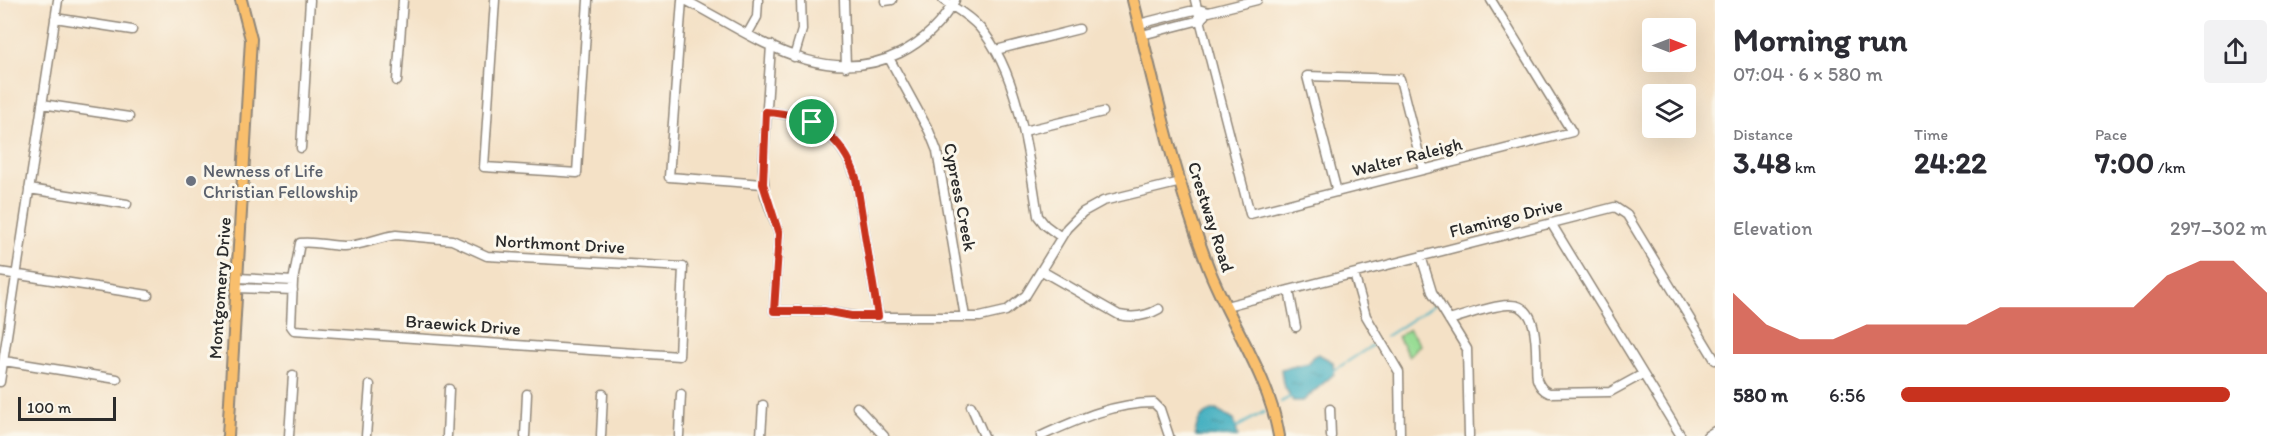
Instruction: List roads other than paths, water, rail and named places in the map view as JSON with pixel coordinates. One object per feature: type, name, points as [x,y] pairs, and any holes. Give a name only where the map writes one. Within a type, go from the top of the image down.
[{"type":"main road","name":"Montgomery Drive","points":[[228,436],[251,39],[240,0]]},
{"type":"main road","name":"Crestway Road","points":[[1133,0],[1181,182],[1208,268],[1265,383],[1279,436]]},
{"type":"street","points":[[0,382],[58,0]]},
{"type":"street","points":[[301,148],[310,0]]},
{"type":"street","points":[[397,81],[403,0]]},
{"type":"street","points":[[495,0],[484,167],[577,173],[588,0]]},
{"type":"street","points":[[763,184],[669,177],[683,0],[794,57],[816,64],[846,67],[889,58],[928,34],[954,3]]},
{"type":"street","points":[[703,10],[709,0]]},
{"type":"street","points":[[748,33],[757,17],[758,0]]},
{"type":"street","points":[[794,57],[801,36],[801,0]]},
{"type":"street","points":[[844,0],[846,67]]},
{"type":"street","points":[[943,0],[954,3],[975,23],[996,50],[1024,131],[1038,216],[1052,232],[1061,237]]},
{"type":"street","points":[[1195,0],[1200,20]]},
{"type":"street","points":[[1140,29],[1200,20],[1209,12],[1257,0]]},
{"type":"street","name":"Walter Raleigh","points":[[1200,20],[1251,214],[1572,132],[1491,0]]},
{"type":"street","points":[[1140,29],[1198,9],[1209,12]]},
{"type":"street","points":[[55,18],[132,30]]},
{"type":"street","points":[[996,50],[1079,29]]},
{"type":"street","points":[[771,45],[763,184],[779,234],[774,311],[824,311],[851,316],[965,317],[1006,312],[1026,295],[1061,237],[1083,212],[1103,201],[1181,182]]},
{"type":"street","name":"Cypress Creek","points":[[889,58],[929,131],[937,151],[965,317]]},
{"type":"street","points":[[1336,192],[1307,76],[1400,79],[1423,170]]},
{"type":"street","points":[[42,104],[129,117]]},
{"type":"street","points":[[766,112],[795,116],[812,122],[834,139],[850,161],[856,178],[878,316]]},
{"type":"street","points":[[1024,131],[1103,112]]},
{"type":"street","points":[[30,189],[127,204]]},
{"type":"street","name":"Flamingo Drive","points":[[1227,306],[1610,208],[1621,209],[1715,360]]},
{"type":"street","points":[[1551,223],[1681,436]]},
{"type":"street","name":"Northmont Drive","points":[[293,286],[300,243],[363,245],[381,237],[396,235],[452,240],[487,256],[683,267],[679,356]]},
{"type":"street","points":[[1422,256],[1429,286],[1467,349],[1469,436]]},
{"type":"street","points":[[1042,271],[1119,315],[1132,317],[1151,314],[1159,309]]},
{"type":"street","points":[[0,272],[148,295]]},
{"type":"street","points":[[1354,274],[1366,316],[1399,372],[1400,436]]},
{"type":"street","points":[[238,283],[293,286]]},
{"type":"street","name":"Braewick Drive","points":[[293,286],[291,326],[298,331],[679,356]]},
{"type":"street","points":[[1288,291],[1296,327]]},
{"type":"street","points":[[1449,320],[1507,305],[1519,307],[1532,324],[1537,338],[1537,380],[1549,393],[1610,392],[1643,374]]},
{"type":"street","points":[[3,361],[117,379]]},
{"type":"street","points":[[289,436],[293,375]]},
{"type":"street","points":[[366,436],[370,385]]},
{"type":"street","points":[[447,436],[449,389]]},
{"type":"street","points":[[525,436],[527,394]]},
{"type":"street","points":[[601,436],[603,394]]},
{"type":"street","points":[[679,436],[681,394]]},
{"type":"street","points":[[1041,436],[1095,413],[1122,406],[1154,403],[1160,410],[1169,436]]},
{"type":"street","points":[[761,436],[763,405]]},
{"type":"street","points":[[971,406],[984,436]]},
{"type":"street","points":[[857,407],[884,436]]},
{"type":"street","points":[[1330,409],[1330,436]]},
{"type":"street","points":[[1707,436],[1715,431]]},
{"type":"water","points":[[1318,354],[1333,362],[1334,374],[1303,401],[1293,401],[1283,384],[1281,369],[1309,363],[1312,357]]},
{"type":"water","points":[[1216,410],[1234,420],[1238,436],[1195,436],[1200,418]]},
{"type":"waterway","points":[[1385,337],[1434,305]]},
{"type":"waterway","points":[[1333,371],[1376,343]]},
{"type":"waterway","points":[[1281,402],[1292,396]]},
{"type":"waterway","points":[[1235,428],[1264,412]]},
{"type":"place","name":"Newness of Life Christian Fellowship","points":[[191,181]]}]
